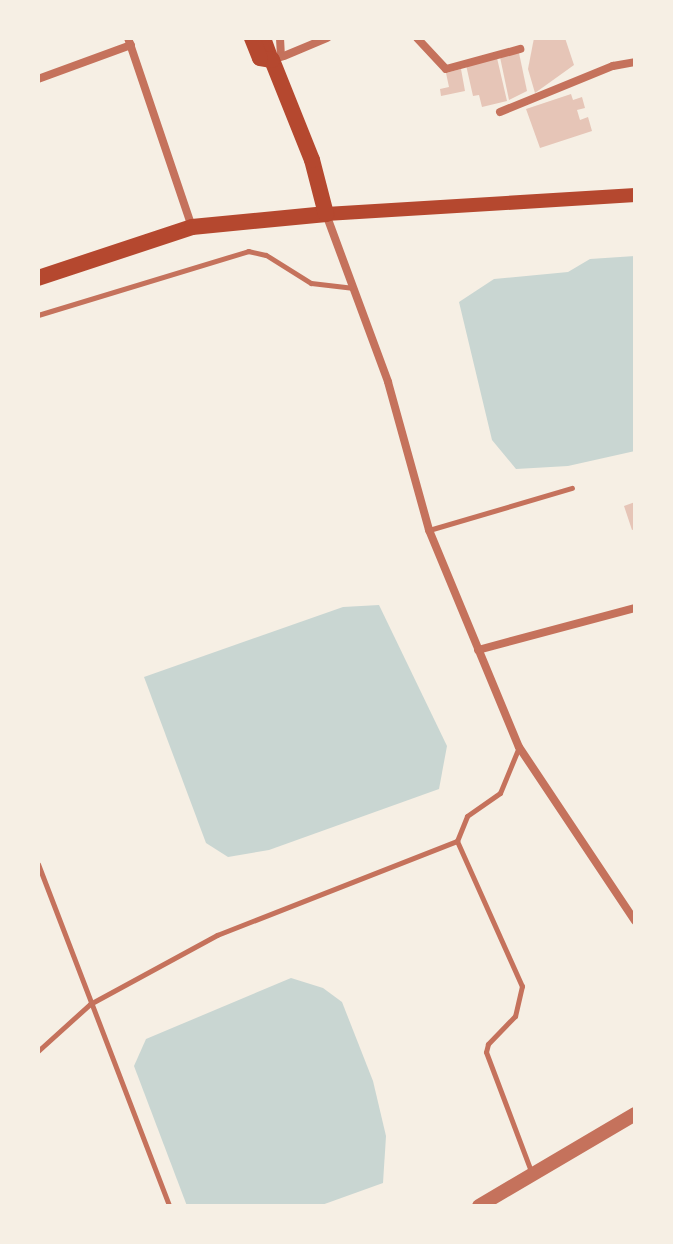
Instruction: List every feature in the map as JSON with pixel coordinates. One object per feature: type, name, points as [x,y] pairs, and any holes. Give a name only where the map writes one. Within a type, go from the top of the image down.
[{"type":"main road","points":[[252,38],[260,58],[278,58]]},
{"type":"main road","points":[[264,38],[278,58],[326,214]]},
{"type":"main road","points":[[38,278],[192,227],[326,214],[635,195]]},
{"type":"street","points":[[280,38],[278,58],[327,38]]},
{"type":"street","points":[[417,38],[446,69],[520,49]]},
{"type":"street","points":[[38,79],[130,42],[192,227]]},
{"type":"street","points":[[500,112],[613,66],[635,62]]},
{"type":"street","points":[[326,214],[388,382],[429,530],[519,747],[635,921]]},
{"type":"street","points":[[478,650],[635,608]]},
{"type":"street","points":[[479,1206],[635,1114]]},
{"type":"lane","points":[[38,315],[248,251],[266,255],[311,283],[355,288]]},
{"type":"lane","points":[[429,530],[572,488]]},
{"type":"lane","points":[[519,747],[500,793],[467,816],[457,841],[522,986],[515,1016],[486,1052],[533,1176]]},
{"type":"lane","points":[[38,1051],[90,1004],[217,935],[457,841]]},
{"type":"lane","points":[[38,864],[169,1206]]},
{"type":"shaded area","points":[[635,256],[635,451],[568,466],[516,469],[492,440],[459,302],[494,279],[568,272],[590,259]]},
{"type":"shaded area","points":[[379,605],[447,746],[439,789],[269,850],[228,857],[206,843],[144,677],[343,607]]},
{"type":"shaded area","points":[[291,978],[323,988],[342,1002],[373,1081],[386,1136],[383,1183],[319,1206],[187,1206],[134,1066],[146,1039]]},
{"type":"building","points":[[534,38],[565,38],[574,65],[535,93],[528,69]]},
{"type":"building","points":[[519,53],[527,91],[509,100],[500,57]]},
{"type":"building","points":[[497,58],[507,101],[482,107],[479,95],[473,96],[466,65]]},
{"type":"building","points":[[461,69],[465,91],[441,96],[440,89],[449,87],[446,73]]},
{"type":"building","points":[[571,94],[573,100],[582,97],[585,108],[577,110],[580,120],[588,117],[592,131],[540,148],[526,109]]},
{"type":"building","points":[[635,502],[635,529],[632,530],[624,506]]}]
